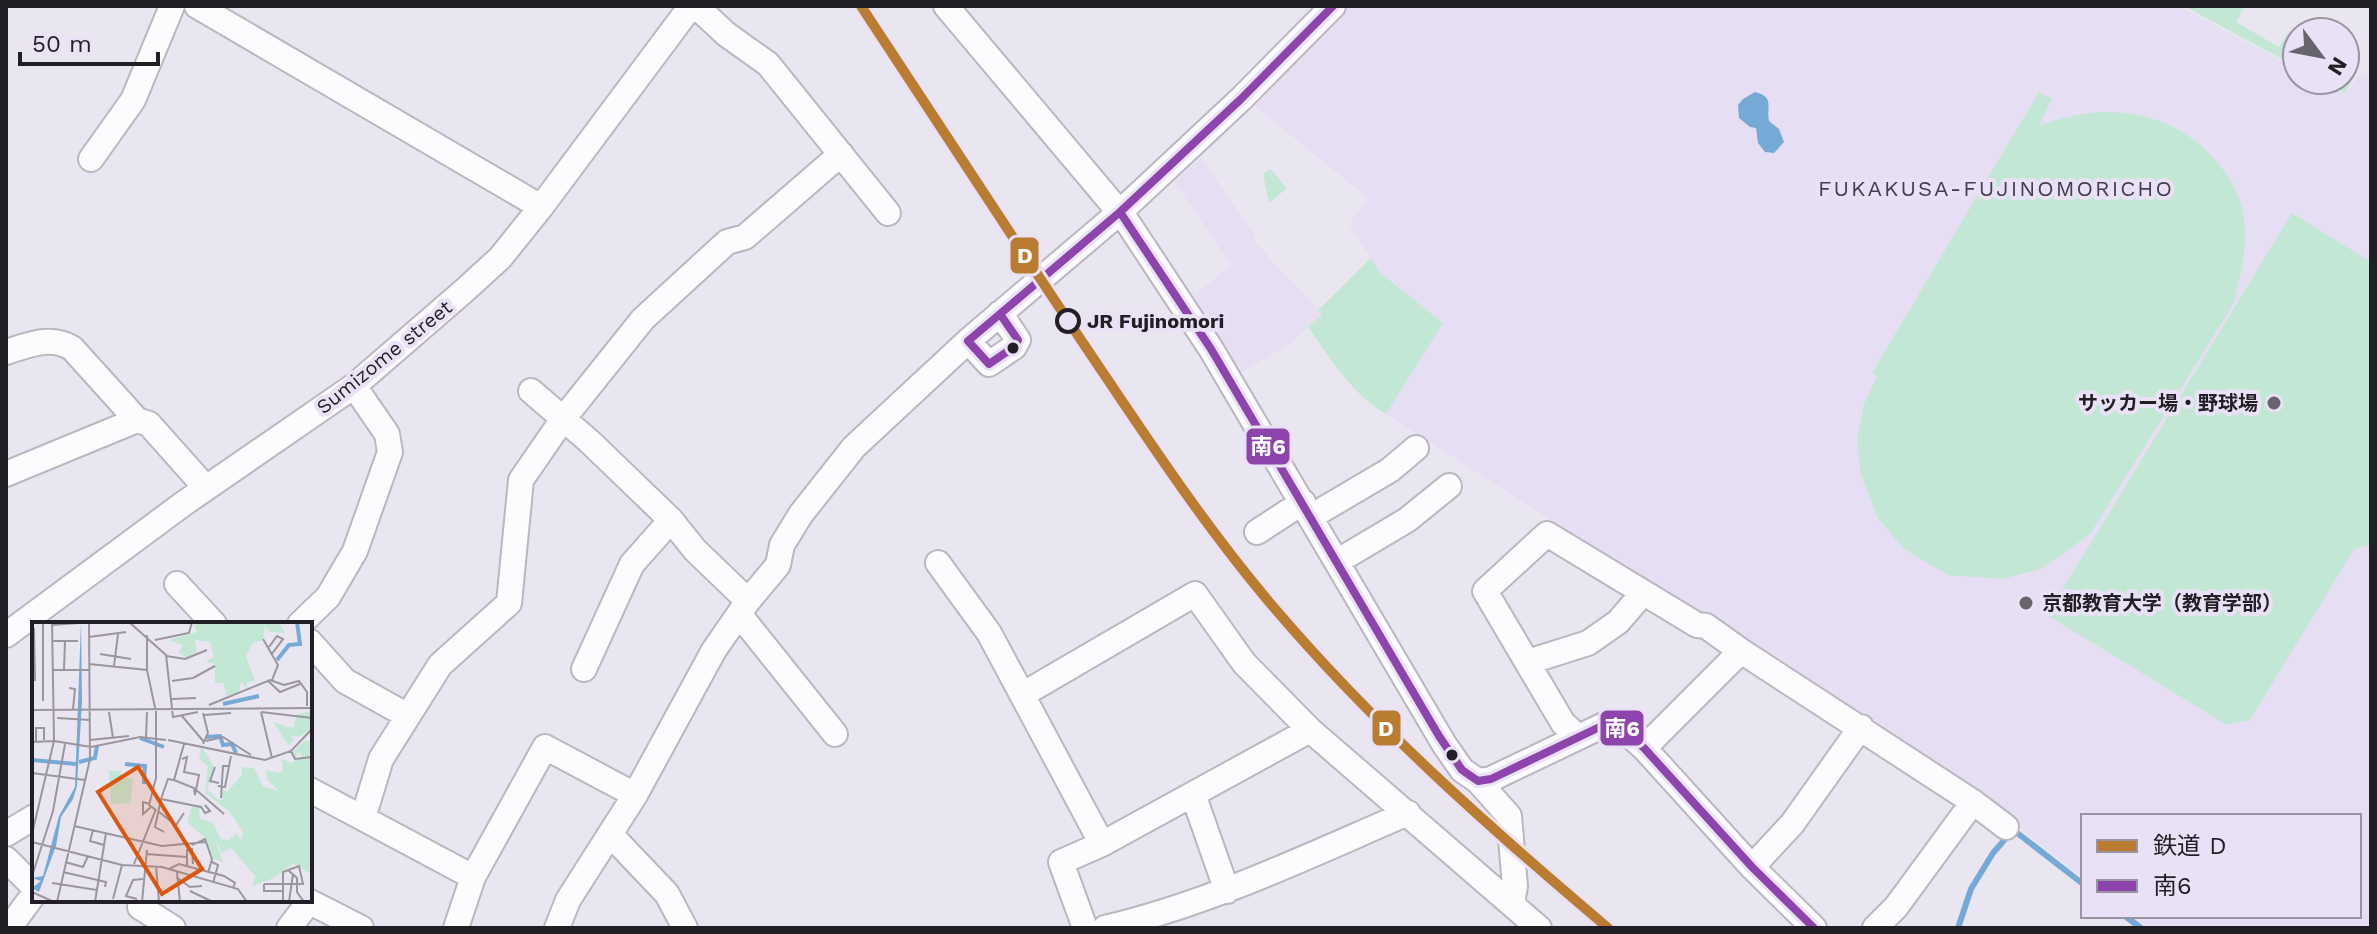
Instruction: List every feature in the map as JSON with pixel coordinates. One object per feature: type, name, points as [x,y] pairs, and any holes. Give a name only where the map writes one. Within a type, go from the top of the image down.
[{"type":"street","points":[[91,159],[133,100],[172,6]]},
{"type":"street","points":[[197,6],[541,207]]},
{"type":"street","points":[[694,6],[768,64],[888,213]]},
{"type":"street","name":"Sumizome street","points":[[6,635],[206,488],[354,386],[500,258],[694,6]]},
{"type":"street","points":[[946,6],[1120,212],[1211,349],[1444,744],[1462,770],[1478,781],[1509,816],[1514,894]]},
{"type":"street","points":[[557,928],[568,900],[635,795],[714,650],[778,565],[782,545],[801,514],[854,447],[1020,295],[1120,212],[1246,94],[1333,6]]},
{"type":"street","points":[[363,818],[381,759],[440,665],[509,603],[521,480],[563,419],[643,319],[727,242],[745,237],[841,154]]},
{"type":"street","points":[[968,341],[989,364],[1014,347],[1017,337],[1000,313]]},
{"type":"street","points":[[6,352],[44,341],[59,341],[72,348],[137,420],[149,424],[206,488]]},
{"type":"street","points":[[302,622],[328,597],[355,551],[390,452],[387,434],[354,386]]},
{"type":"street","points":[[531,391],[671,520],[744,608],[835,734]]},
{"type":"street","points":[[6,474],[137,420]]},
{"type":"street","points":[[1257,532],[1390,470],[1416,448]]},
{"type":"street","points":[[1338,561],[1407,520],[1449,486]]},
{"type":"street","points":[[584,669],[632,564],[671,520]]},
{"type":"street","points":[[1578,737],[1563,723],[1485,591],[1547,534],[1697,625],[1706,626],[1973,802],[2006,827]]},
{"type":"street","points":[[938,563],[989,633],[1102,844]]},
{"type":"street","points":[[177,584],[212,622]]},
{"type":"street","points":[[1528,662],[1588,643],[1618,622],[1643,593]]},
{"type":"street","points":[[1022,695],[1195,594],[1244,663],[1310,730],[1408,813],[1514,894],[1539,928]]},
{"type":"street","points":[[312,644],[345,681],[408,716]]},
{"type":"street","points":[[1644,748],[1741,651]]},
{"type":"street","points":[[1478,781],[1491,779],[1611,722],[1622,727],[1644,748],[1752,867],[1814,928]]},
{"type":"street","points":[[1752,867],[1792,824],[1861,727]]},
{"type":"street","points":[[1085,928],[1061,862],[1102,844],[1310,730]]},
{"type":"street","points":[[456,928],[473,877],[545,747],[635,795]]},
{"type":"street","points":[[312,791],[473,877]]},
{"type":"street","points":[[1193,794],[1227,891]]},
{"type":"street","points":[[1875,928],[1903,897],[1973,802]]},
{"type":"street","points":[[1105,928],[1163,914],[1227,891],[1408,813]]},
{"type":"street","points":[[6,834],[32,818]]},
{"type":"street","points":[[610,834],[667,894],[685,928]]},
{"type":"street","points":[[6,859],[32,885]]},
{"type":"street","points":[[9,928],[32,897]]},
{"type":"street","points":[[289,928],[307,902]]},
{"type":"street","points":[[310,902],[361,928]]},
{"type":"street","points":[[137,912],[173,928]]},
{"type":"shaded area","name":"京都教育大学（教育学部）","points":[[1350,6],[2178,6],[2281,61],[2281,96],[2361,96],[2361,73],[2371,78],[2371,928],[2148,928],[2135,918],[2361,918],[2361,814],[2081,814],[2081,876],[1976,793],[1386,414],[1443,323],[1379,272],[1349,224],[1368,198],[1255,106]]},
{"type":"shaded area","points":[[1201,158],[1253,232],[1255,242],[1322,314],[1288,346],[1237,374],[1189,300],[1231,265],[1175,182]]},
{"type":"green space","points":[[2184,6],[2245,6],[2236,22],[2279,47],[2281,44],[2281,58]]},
{"type":"green space","points":[[2039,92],[2052,99],[2038,127],[2085,113],[2133,114],[2156,120],[2198,143],[2225,172],[2240,202],[2245,233],[2242,269],[2233,305],[2090,534],[2043,568],[2003,579],[1948,575],[1904,549],[1877,517],[1861,474],[1857,439],[1864,404],[1877,377],[1872,373]]},
{"type":"green space","points":[[1270,169],[1287,188],[1269,203],[1263,174]]},
{"type":"green space","name":"サッカー場・野球場","points":[[2292,213],[2371,262],[2371,545],[2354,549],[2250,720],[2227,725],[2047,615]]},
{"type":"green space","points":[[1371,258],[1379,272],[1443,323],[1386,414],[1352,386],[1308,327],[1322,315],[1318,310]]},
{"type":"water","points":[[1755,92],[1767,100],[1769,121],[1779,129],[1784,142],[1774,153],[1765,152],[1758,143],[1756,128],[1739,118],[1738,105]]},
{"type":"waterway","points":[[2016,832],[2081,882]]},
{"type":"waterway","points":[[1958,928],[1971,889],[1993,853],[2007,837]]},
{"type":"waterway","points":[[2128,918],[2141,928]]},
{"type":"rail line","name":"D","points":[[861,6],[1128,409],[1249,578],[1314,653],[1394,736],[1478,815],[1608,928]]},
{"type":"transit line","name":"南6","points":[[1000,314],[1120,212],[1241,99],[1333,6]]},
{"type":"transit line","name":"南6","points":[[1120,212],[1211,349],[1462,770],[1478,781],[1491,779],[1606,724],[1616,723],[1644,748],[1752,867],[1814,928]]},
{"type":"transit line","name":"南6","points":[[1000,314],[1018,340],[1014,347],[989,364],[968,341],[1000,314]]},
{"type":"place","name":"JR Fujinomori","points":[[1068,321]]},
{"type":"place","name":"サッカー場・野球場","points":[[2274,403]]},
{"type":"place","name":"京都教育大学（教育学部）","points":[[2026,603]]},
{"type":"district","name":"FUKAKUSA-FUJINOMORICHO","points":[[1996,188]]}]
